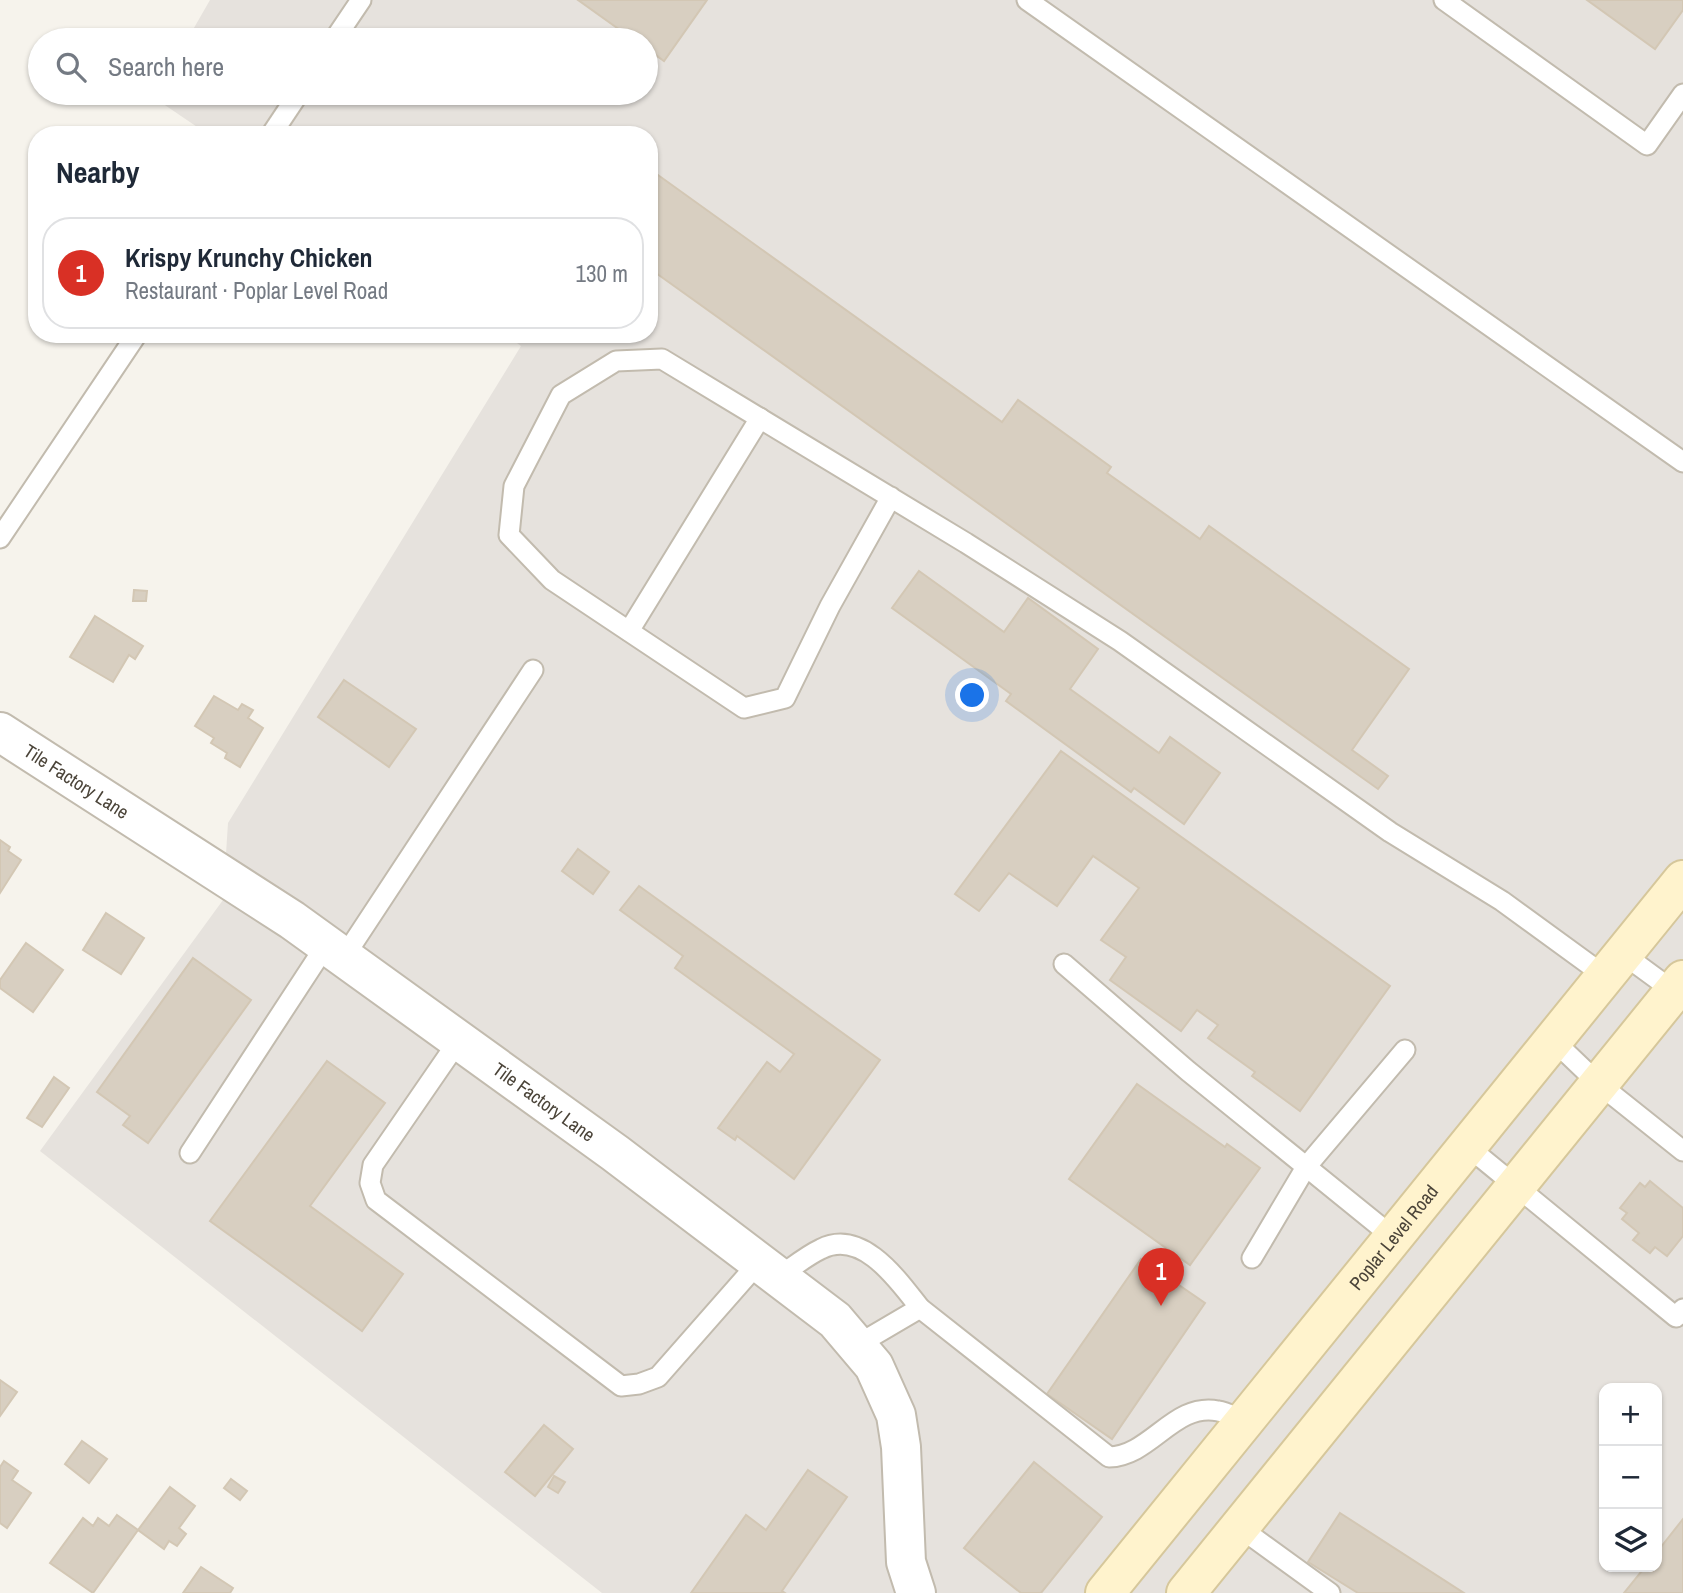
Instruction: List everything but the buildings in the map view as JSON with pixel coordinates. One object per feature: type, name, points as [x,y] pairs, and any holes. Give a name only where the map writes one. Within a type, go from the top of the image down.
[{"type":"main road","name":"Poplar Level Road","points":[[1105,1593],[1683,880]]},
{"type":"main road","points":[[1186,1593],[1599,1084],[1680,990]]},
{"type":"street","name":"Tile Factory Lane","points":[[0,732],[335,951],[770,1268],[835,1320],[874,1366],[896,1415],[901,1447],[906,1562],[916,1593]]},
{"type":"lane","points":[[342,28],[362,0]]},
{"type":"lane","points":[[1027,0],[1683,461]]},
{"type":"lane","points":[[1444,0],[1647,145],[1683,94]]},
{"type":"lane","points":[[277,126],[291,105]]},
{"type":"lane","points":[[0,538],[131,343]]},
{"type":"lane","points":[[891,497],[830,606],[785,698],[744,708],[552,580],[509,535],[514,486],[561,396],[616,361],[662,359],[891,497],[1120,641],[1390,832],[1502,901],[1614,965],[1680,990]]},
{"type":"lane","points":[[629,631],[760,418]]},
{"type":"lane","points":[[190,1153],[533,670]]},
{"type":"lane","points":[[1063,964],[1393,1237]]},
{"type":"lane","points":[[459,1040],[373,1165],[370,1183],[376,1200],[621,1386],[639,1384],[658,1377],[770,1268],[844,1242],[863,1250],[898,1280],[920,1308],[1109,1457],[1125,1456],[1172,1422],[1194,1412],[1218,1410],[1244,1421]]},
{"type":"lane","points":[[1553,1040],[1599,1084],[1683,1151]]},
{"type":"lane","points":[[1252,1258],[1306,1167],[1405,1050]]},
{"type":"lane","points":[[1467,1146],[1518,1184],[1676,1317],[1683,1309]]},
{"type":"lane","points":[[857,1345],[920,1308]]},
{"type":"lane","points":[[1239,1527],[1330,1593]]},
{"type":"shaded area","points":[[210,0],[1683,0],[1683,1593],[602,1593],[40,1151],[223,900],[228,823],[521,346],[517,343],[658,343],[658,126],[196,126],[165,105],[658,105],[658,28],[194,28]]},
{"type":"place","name":"Krispy Krunchy Chicken","points":[[1161,1306]]}]
